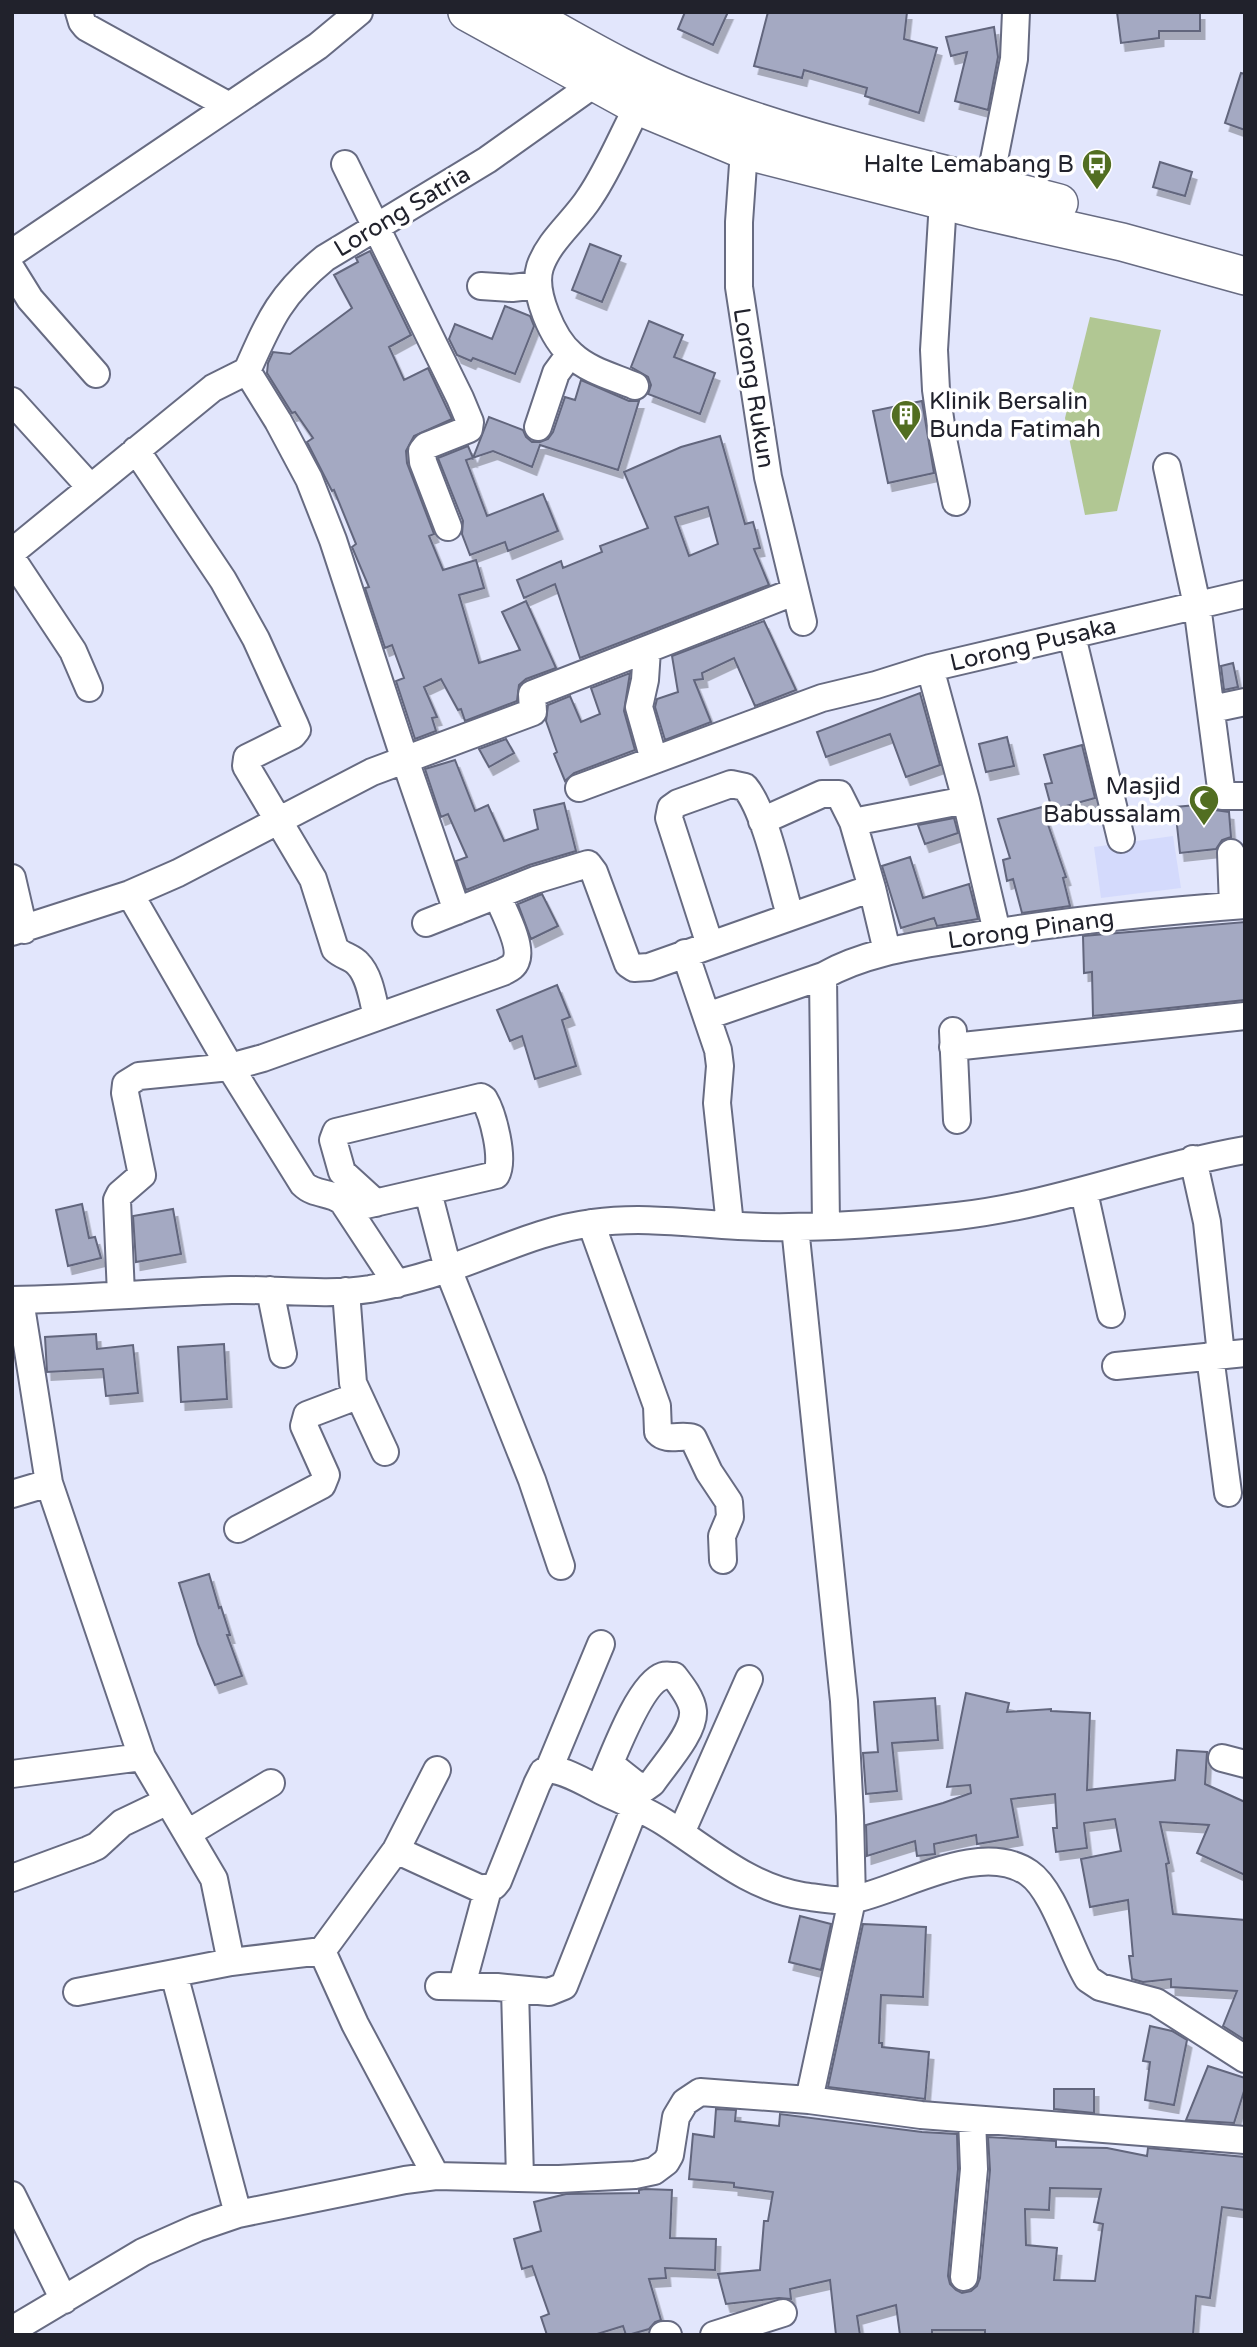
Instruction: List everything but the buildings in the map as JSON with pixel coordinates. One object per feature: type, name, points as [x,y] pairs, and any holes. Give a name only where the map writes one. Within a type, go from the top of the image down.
[{"type":"highway","points":[[467,12],[638,106],[744,150],[943,201],[986,198],[1245,250]]},
{"type":"highway","points":[[522,12],[611,62],[695,100],[1122,242],[1245,276]]},
{"type":"street","points":[[79,12],[86,26],[229,106]]},
{"type":"street","points":[[12,253],[317,46],[359,12]]},
{"type":"street","points":[[986,198],[1014,59],[1016,12]]},
{"type":"street","name":"Lorong Satria","points":[[247,371],[275,310],[305,274],[325,258],[487,160],[594,84]]},
{"type":"street","points":[[635,386],[589,367],[570,354],[553,329],[542,304],[538,285],[540,267],[552,245],[575,220],[592,195],[638,106]]},
{"type":"street","name":"Lorong Rukun","points":[[744,150],[738,288],[768,477],[803,622]]},
{"type":"street","points":[[345,164],[470,422],[469,429],[426,446],[422,451],[447,527]]},
{"type":"street","points":[[943,201],[934,350],[940,415],[956,502]]},
{"type":"street","points":[[12,270],[30,299],[96,374]]},
{"type":"street","points":[[481,286],[512,288],[538,285]]},
{"type":"street","points":[[538,427],[556,373],[570,354]]},
{"type":"street","points":[[12,552],[213,388],[247,371],[309,479],[333,540],[457,911]]},
{"type":"street","points":[[12,401],[90,487]]},
{"type":"street","points":[[136,450],[223,580],[256,639],[295,724],[293,735],[252,755],[246,762],[313,879],[335,949],[356,961],[362,969],[377,1017]]},
{"type":"street","points":[[1167,467],[1197,605],[1222,796],[1245,796]]},
{"type":"street","points":[[12,559],[73,651],[89,688]]},
{"type":"street","points":[[12,878],[18,931],[130,894],[281,821],[343,785],[533,712],[532,694],[794,592]]},
{"type":"street","name":"Lorong Pusaka","points":[[654,760],[822,698],[930,668],[1245,594]]},
{"type":"street","points":[[1072,636],[1121,839]]},
{"type":"street","points":[[579,788],[654,760],[639,707],[645,680],[647,650]]},
{"type":"street","points":[[930,668],[997,932]]},
{"type":"street","points":[[1212,709],[1245,702]]},
{"type":"street","points":[[710,945],[669,818],[671,808],[678,803],[731,784],[746,787],[762,821],[790,915]]},
{"type":"street","points":[[762,821],[822,794],[839,794],[853,822],[887,951]]},
{"type":"street","points":[[853,822],[965,800]]},
{"type":"street","points":[[1231,853],[1239,906]]},
{"type":"street","points":[[426,923],[496,895],[588,864],[594,872],[628,964],[639,969],[872,888]]},
{"type":"street","points":[[130,894],[230,1068],[303,1184],[316,1192],[330,1193],[342,1202],[397,1284]]},
{"type":"street","points":[[121,1295],[117,1200],[120,1194],[142,1175],[125,1093],[126,1084],[139,1076],[230,1068],[503,972],[513,966],[519,948],[496,895]]},
{"type":"street","name":"Lorong Pinang","points":[[707,1016],[887,951],[997,932],[1114,917],[1239,906]]},
{"type":"street","points":[[684,953],[718,1050],[720,1066],[717,1103],[730,1225]]},
{"type":"street","points":[[823,976],[826,1224]]},
{"type":"street","points":[[957,1120],[953,1039],[1245,1016]]},
{"type":"street","points":[[481,1097],[487,1104],[495,1131],[499,1171],[488,1178],[428,1192],[367,1205],[342,1172],[333,1140],[336,1132],[481,1097]]},
{"type":"street","points":[[231,1962],[214,1879],[142,1757],[49,1483],[16,1300],[270,1290],[346,1291],[397,1284],[448,1269],[526,1239],[591,1223],[654,1219],[795,1227],[958,1216],[1028,1205],[1084,1192],[1193,1159],[1245,1150]]},
{"type":"street","points":[[1193,1159],[1207,1223],[1225,1355],[1228,1493]]},
{"type":"street","points":[[428,1192],[448,1269],[532,1480],[561,1566]]},
{"type":"street","points":[[1084,1192],[1111,1314]]},
{"type":"street","points":[[591,1223],[657,1406],[658,1432],[660,1436],[669,1438],[693,1438],[709,1472],[729,1502],[730,1517],[722,1536],[723,1560]]},
{"type":"street","points":[[795,1227],[843,1696],[852,1900],[809,2100]]},
{"type":"street","points":[[270,1290],[282,1354]]},
{"type":"street","points":[[346,1291],[352,1372],[357,1396],[385,1452]]},
{"type":"street","points":[[1116,1367],[1225,1355]]},
{"type":"street","points":[[238,1530],[322,1485],[326,1475],[304,1426],[305,1419],[307,1415],[357,1396]]},
{"type":"street","points":[[12,1494],[49,1483]]},
{"type":"street","points":[[601,1644],[548,1769],[543,1772],[537,1784],[498,1881],[488,1889],[450,1986],[549,1992],[564,1986],[635,1807]]},
{"type":"street","points":[[681,1833],[749,1679]]},
{"type":"street","points":[[12,1774],[142,1757]]},
{"type":"street","points":[[599,1790],[610,1764]]},
{"type":"street","points":[[548,1769],[635,1807],[681,1833],[739,1872],[792,1895],[852,1900],[975,1862],[996,1861],[1012,1865],[1030,1873],[1042,1889],[1054,1907],[1088,1979],[1100,1987],[1156,2002],[1245,2059]]},
{"type":"street","points":[[76,1992],[231,1962],[322,1951],[396,1850],[437,1770]]},
{"type":"street","points":[[188,1833],[271,1783]]},
{"type":"street","points":[[12,1878],[97,1846],[122,1822],[168,1801]]},
{"type":"street","points":[[396,1850],[481,1889],[488,1889]]},
{"type":"street","points":[[322,1951],[355,2024],[436,2176]]},
{"type":"street","points":[[174,1973],[237,2214]]},
{"type":"street","points":[[515,1989],[520,2178]]},
{"type":"street","points":[[12,2330],[143,2252],[237,2214],[436,2176],[559,2179],[622,2176],[654,2171],[666,2162],[670,2155],[676,2117],[685,2102],[700,2092],[809,2100],[921,2115],[1245,2140]]},
{"type":"street","points":[[964,2277],[974,2169],[972,2119]]},
{"type":"street","points":[[12,2195],[64,2300]]},
{"type":"street","points":[[714,2335],[783,2313]]},
{"type":"shaded area","points":[[1173,836],[1181,888],[1101,898],[1094,847]]},
{"type":"green space","points":[[1090,317],[1161,330],[1117,511],[1085,515],[1065,418]]},
{"type":"place","name":"Halte Lemabang B","points":[[1097,191]]},
{"type":"place","name":"Klinik Bersalin Bunda Fatimah","points":[[906,442]]},
{"type":"place","name":"Masjid Babussalam","points":[[1204,827]]}]
